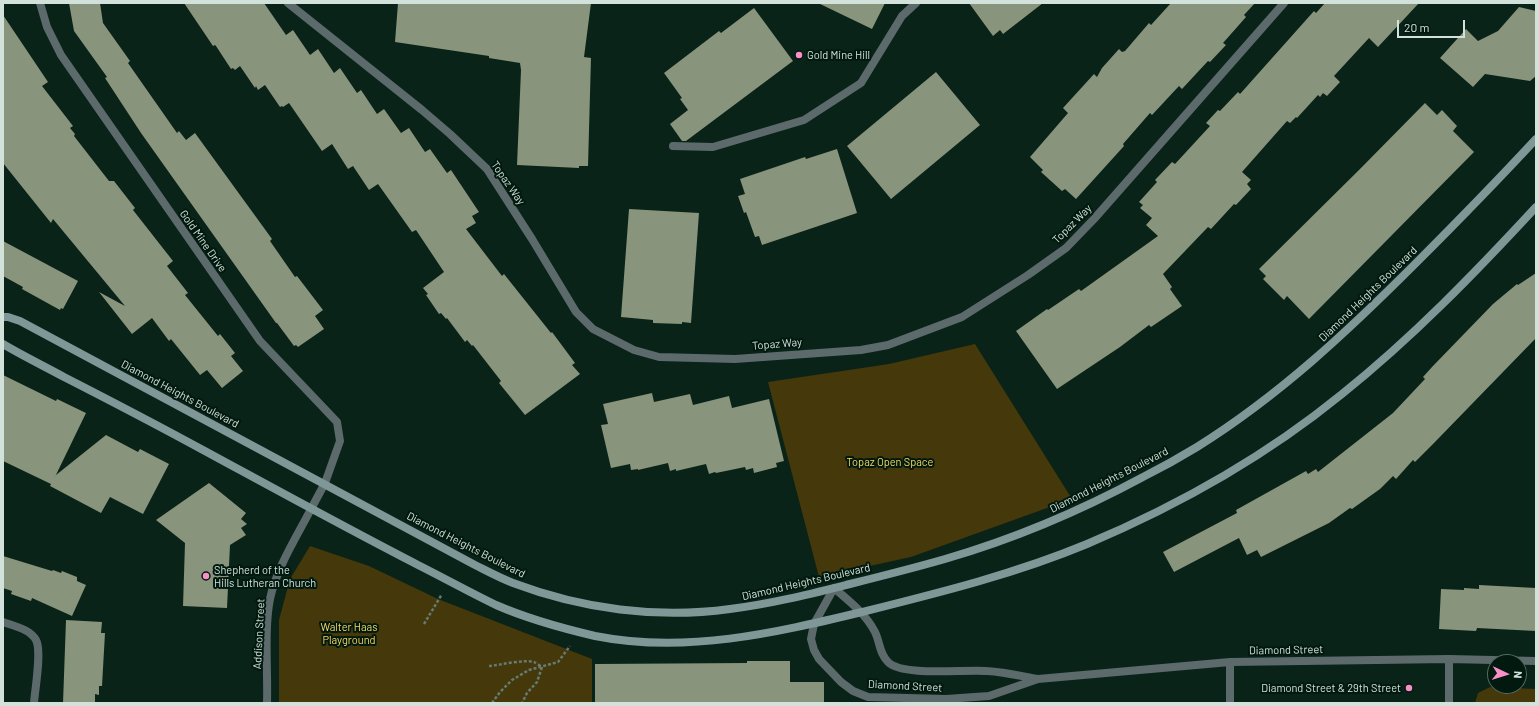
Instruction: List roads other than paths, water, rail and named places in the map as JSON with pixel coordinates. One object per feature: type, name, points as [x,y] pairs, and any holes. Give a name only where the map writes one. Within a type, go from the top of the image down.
[{"type":"main road","name":"Diamond Heights Boulevard","points":[[3,317],[20,321],[325,483],[462,558],[510,582],[575,602],[636,612],[699,612],[729,609],[765,604],[946,559],[1030,531],[1110,495],[1195,449],[1233,423],[1310,365],[1350,328],[1462,217],[1536,139]]},
{"type":"main road","points":[[3,344],[449,582],[499,606],[537,621],[602,637],[669,643],[699,642],[767,634],[814,624],[953,588],[1041,561],[1084,545],[1128,526],[1212,482],[1295,429],[1338,397],[1429,318],[1536,207]]},
{"type":"street","name":"Gold Mine Drive","points":[[40,3],[47,27],[61,55],[260,341],[337,422],[340,441],[325,483]]},
{"type":"street","name":"Topaz Way","points":[[288,3],[422,110],[450,134],[486,169],[532,239],[576,312],[593,329],[634,350],[659,357],[735,359],[861,350],[888,345],[962,317],[1028,275],[1066,248],[1094,219],[1284,3]]},
{"type":"street","points":[[672,146],[713,147],[804,120],[861,83],[902,16],[916,3]]},
{"type":"street","name":"Addison Street","points":[[267,703],[268,623],[270,598],[281,566],[325,483]]},
{"type":"street","name":"Diamond Street","points":[[1038,679],[989,696],[946,699],[868,697],[854,692],[841,682],[819,659],[814,650],[811,639],[814,624],[834,588],[862,612],[876,633],[882,654],[889,663],[903,669],[987,671],[1038,679],[1230,662],[1449,659],[1536,661]]},
{"type":"street","points":[[3,622],[25,630],[36,639],[38,652],[34,703]]},
{"type":"street","points":[[1449,659],[1449,703]]},
{"type":"street","points":[[1230,662],[1230,703]]},
{"type":"place","name":"Gold Mine Hill","points":[[799,55]]},
{"type":"place","name":"Shepherd of the Hills Lutheran Church","points":[[206,576]]},
{"type":"place","name":"Diamond Street & 29th Street","points":[[1409,688]]},
{"type":"park label","name":"Topaz Open Space","points":[[890,462]]},
{"type":"park label","name":"Walter Haas Playground","points":[[349,633]]}]
